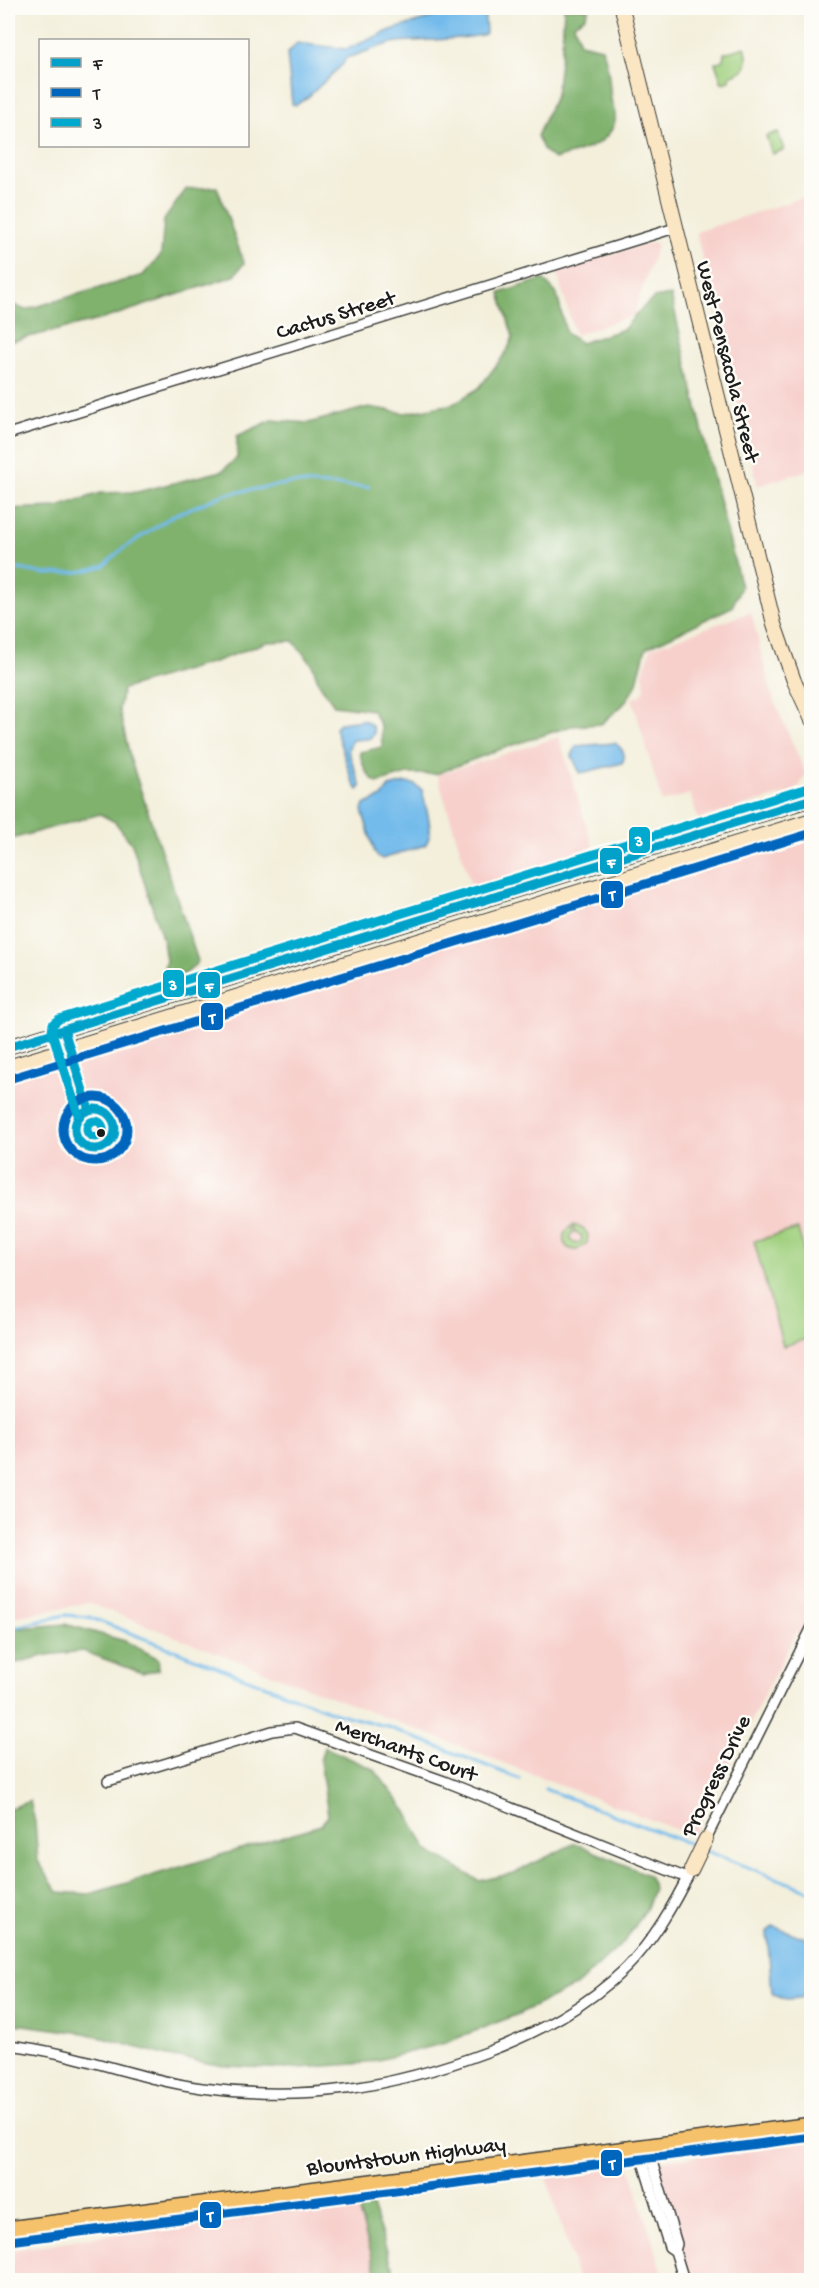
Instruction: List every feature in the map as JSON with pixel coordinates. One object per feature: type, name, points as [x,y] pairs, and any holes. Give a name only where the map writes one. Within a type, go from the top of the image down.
[{"type":"main road","name":"West Pensacola Street","points":[[622,8],[774,624],[794,681],[812,720]]},
{"type":"main road","points":[[797,804],[812,787]]},
{"type":"main road","points":[[8,1047],[812,799]]},
{"type":"main road","points":[[8,1067],[812,820]]},
{"type":"main road","points":[[599,865],[613,881]]},
{"type":"main road","points":[[470,904],[476,923]]},
{"type":"main road","points":[[276,964],[281,983]]},
{"type":"main road","points":[[64,1030],[69,1048]]},
{"type":"main road","name":"Progress Drive","points":[[689,1874],[706,1839]]},
{"type":"main road","name":"Blountstown Highway","points":[[8,2229],[812,2126]]},
{"type":"street","name":"Cactus Street","points":[[8,435],[675,228]]},
{"type":"street","name":"Progress Drive","points":[[706,1839],[808,1641],[812,1627]]},
{"type":"street","name":"Merchants Court","points":[[108,1781],[272,1731],[295,1728],[444,1781],[689,1874]]},
{"type":"street","name":"Progress Drive","points":[[8,2044],[78,2057],[155,2079],[199,2088],[256,2094],[300,2094],[359,2089],[436,2071],[543,2028],[566,2016],[603,1989],[627,1967],[650,1939],[671,1909],[689,1874]]},
{"type":"street","points":[[643,2146],[677,2244],[675,2251],[684,2280]]},
{"type":"shaded area","points":[[811,195],[811,469],[758,486],[696,232]]},
{"type":"shaded area","points":[[654,242],[657,246],[633,315],[575,335],[556,270]]},
{"type":"shaded area","points":[[751,612],[772,695],[806,774],[799,787],[792,792],[698,819],[690,794],[662,802],[632,698],[640,696],[645,689],[643,673],[651,648]]},
{"type":"shaded area","points":[[559,737],[595,853],[473,891],[437,775]]},
{"type":"shaded area","points":[[811,832],[811,1638],[796,1632],[693,1836],[88,1603],[8,1618],[8,1080]]},
{"type":"shaded area","points":[[811,2141],[811,2280],[690,2280],[681,2252],[682,2243],[657,2161]]},
{"type":"shaded area","points":[[626,2156],[665,2280],[578,2280],[544,2170]]},
{"type":"shaded area","points":[[355,2199],[379,2280],[8,2280],[8,2251],[196,2220]]},
{"type":"green space","points":[[564,8],[589,8],[585,17],[574,24],[580,43],[602,48],[615,119],[611,130],[598,143],[590,148],[554,159],[544,151],[537,136],[556,94]]},
{"type":"green space","points":[[745,47],[747,56],[745,68],[730,76],[730,81],[722,83],[715,63],[723,60],[724,53]]},
{"type":"green space","points":[[778,132],[784,150],[772,154],[766,136]]},
{"type":"green space","points":[[217,187],[244,263],[234,276],[103,319],[8,342],[8,279],[14,305],[25,310],[143,275],[161,255],[164,220],[186,189]]},
{"type":"green space","points":[[543,279],[557,294],[566,333],[581,343],[624,329],[654,298],[671,295],[741,587],[732,607],[646,648],[636,686],[623,705],[601,724],[571,726],[436,774],[407,774],[377,783],[365,769],[360,752],[382,747],[381,727],[372,710],[334,705],[319,683],[312,664],[293,641],[267,642],[217,661],[123,689],[119,709],[131,761],[198,961],[185,974],[168,978],[163,971],[166,961],[163,941],[132,844],[115,822],[100,814],[8,840],[8,509],[57,507],[101,493],[137,492],[222,471],[237,458],[237,436],[272,420],[308,423],[369,407],[405,413],[453,404],[479,388],[507,351],[513,337],[500,293]]},
{"type":"green space","points":[[573,1225],[583,1228],[588,1235],[587,1243],[577,1250],[568,1248],[564,1241],[564,1234],[571,1226],[573,1233],[570,1236],[571,1241],[576,1244],[581,1242],[582,1236],[575,1232]]},
{"type":"green space","points":[[798,1229],[811,1277],[811,1338],[783,1346],[754,1241]]},
{"type":"green space","points":[[65,1624],[125,1641],[159,1659],[158,1670],[142,1673],[83,1651],[47,1655],[8,1665],[8,1629]]},
{"type":"green space","points":[[324,1747],[374,1769],[407,1812],[427,1850],[479,1881],[514,1873],[575,1843],[648,1875],[654,1888],[647,1908],[626,1940],[576,1986],[516,2015],[445,2043],[367,2063],[287,2069],[224,2066],[168,2056],[84,2033],[8,2023],[8,1809],[30,1801],[35,1822],[38,1861],[58,1892],[90,1894],[321,1825],[328,1815],[320,1761]]},
{"type":"green space","points":[[369,2197],[397,2280],[379,2280],[355,2199]]},
{"type":"water","points":[[457,8],[481,8],[485,17],[486,33],[462,38],[394,43],[346,58],[343,64],[307,98],[296,105],[292,104],[287,54],[297,43],[347,49],[391,30]]},
{"type":"water","points":[[363,720],[371,725],[374,734],[369,739],[352,740],[348,750],[361,787],[358,790],[353,783],[335,728],[340,723]]},
{"type":"water","points":[[615,743],[623,752],[622,763],[580,773],[572,756],[576,746]]},
{"type":"water","points":[[405,783],[414,784],[422,790],[430,826],[428,840],[425,845],[382,859],[374,850],[362,810],[364,805],[382,797],[389,787]]},
{"type":"water","points":[[773,1926],[811,1940],[811,1996],[786,1999],[772,1993],[767,1932]]},
{"type":"waterway","points":[[8,567],[46,574],[80,572],[104,566],[121,550],[174,515],[226,494],[292,483],[369,487]]},
{"type":"waterway","points":[[8,1629],[65,1615],[89,1617],[333,1712],[388,1727],[520,1779]]},
{"type":"waterway","points":[[545,1789],[698,1847]]},
{"type":"waterway","points":[[706,1851],[812,1892]]},
{"type":"transit line","name":"3","points":[[78,1114],[52,1032],[53,1024],[59,1019],[808,788]]},
{"type":"transit line","name":"F","points":[[8,1047],[812,799]]},
{"type":"transit line","name":"T","points":[[12,1078],[812,833]]},
{"type":"transit line","name":"F","points":[[64,1030],[89,1110]]},
{"type":"transit line","name":"T","points":[[58,1052],[78,1114]]},
{"type":"transit line","name":"T","points":[[95,1097],[113,1103],[121,1111],[127,1129],[121,1147],[113,1155],[95,1161],[77,1155],[69,1147],[63,1129],[69,1111],[77,1103],[95,1097]]},
{"type":"transit line","name":"F","points":[[95,1109],[109,1115],[115,1129],[109,1143],[95,1149],[81,1143],[75,1129],[81,1115],[95,1109]]},
{"type":"transit line","name":"3","points":[[95,1121],[103,1129],[95,1137],[87,1129],[95,1121]]},
{"type":"transit line","name":"T","points":[[10,2241],[812,2137]]}]
